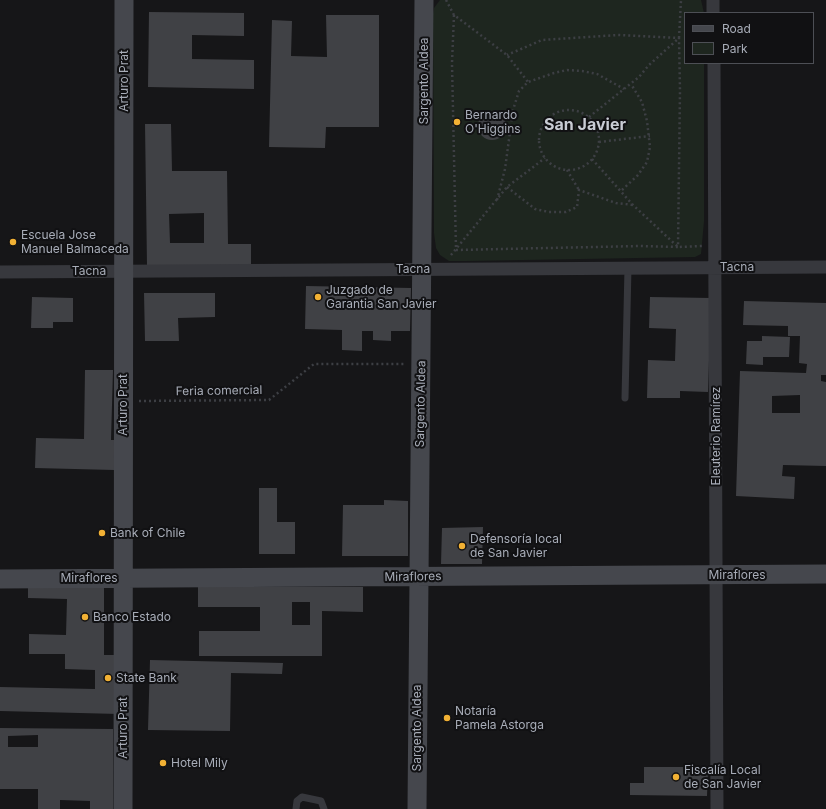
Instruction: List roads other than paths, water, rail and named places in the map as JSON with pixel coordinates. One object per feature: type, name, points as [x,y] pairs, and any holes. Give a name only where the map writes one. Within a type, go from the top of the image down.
[{"type":"street","name":"Arturo Prat","points":[[123,809],[124,0]]},
{"type":"street","name":"Sargento Aldea","points":[[417,809],[418,576],[422,365],[430,269],[424,0]]},
{"type":"street","points":[[713,0],[714,12]]},
{"type":"street","name":"Eleuterio Ramírez","points":[[714,64],[717,809]]},
{"type":"street","name":"Tacna","points":[[0,272],[826,267]]},
{"type":"street","name":"Miraflores","points":[[0,579],[826,574]]},
{"type":"lane","points":[[624,398],[628,268]]},
{"type":"lane","points":[[296,809],[296,801],[302,797],[321,801],[324,809]]},
{"type":"place","name":"Bernardo O'Higgins","points":[[457,122]]},
{"type":"place","name":"Escuela Jose Manuel Balmaceda","points":[[13,242]]},
{"type":"place","name":"Juzgado de Garantia San Javier","points":[[318,297]]},
{"type":"place","name":"Bank of Chile","points":[[102,533]]},
{"type":"place","name":"Defensoría local de San Javier","points":[[462,546]]},
{"type":"place","name":"Banco Estado","points":[[85,617]]},
{"type":"place","name":"State Bank","points":[[108,678]]},
{"type":"place","name":"Notaría Pamela Astorga","points":[[447,718]]},
{"type":"place","name":"Hotel Mily","points":[[163,763]]},
{"type":"place","name":"Fiscalía Local de San Javier","points":[[676,777]]},
{"type":"district","name":"San Javier","points":[[585,125]]}]
